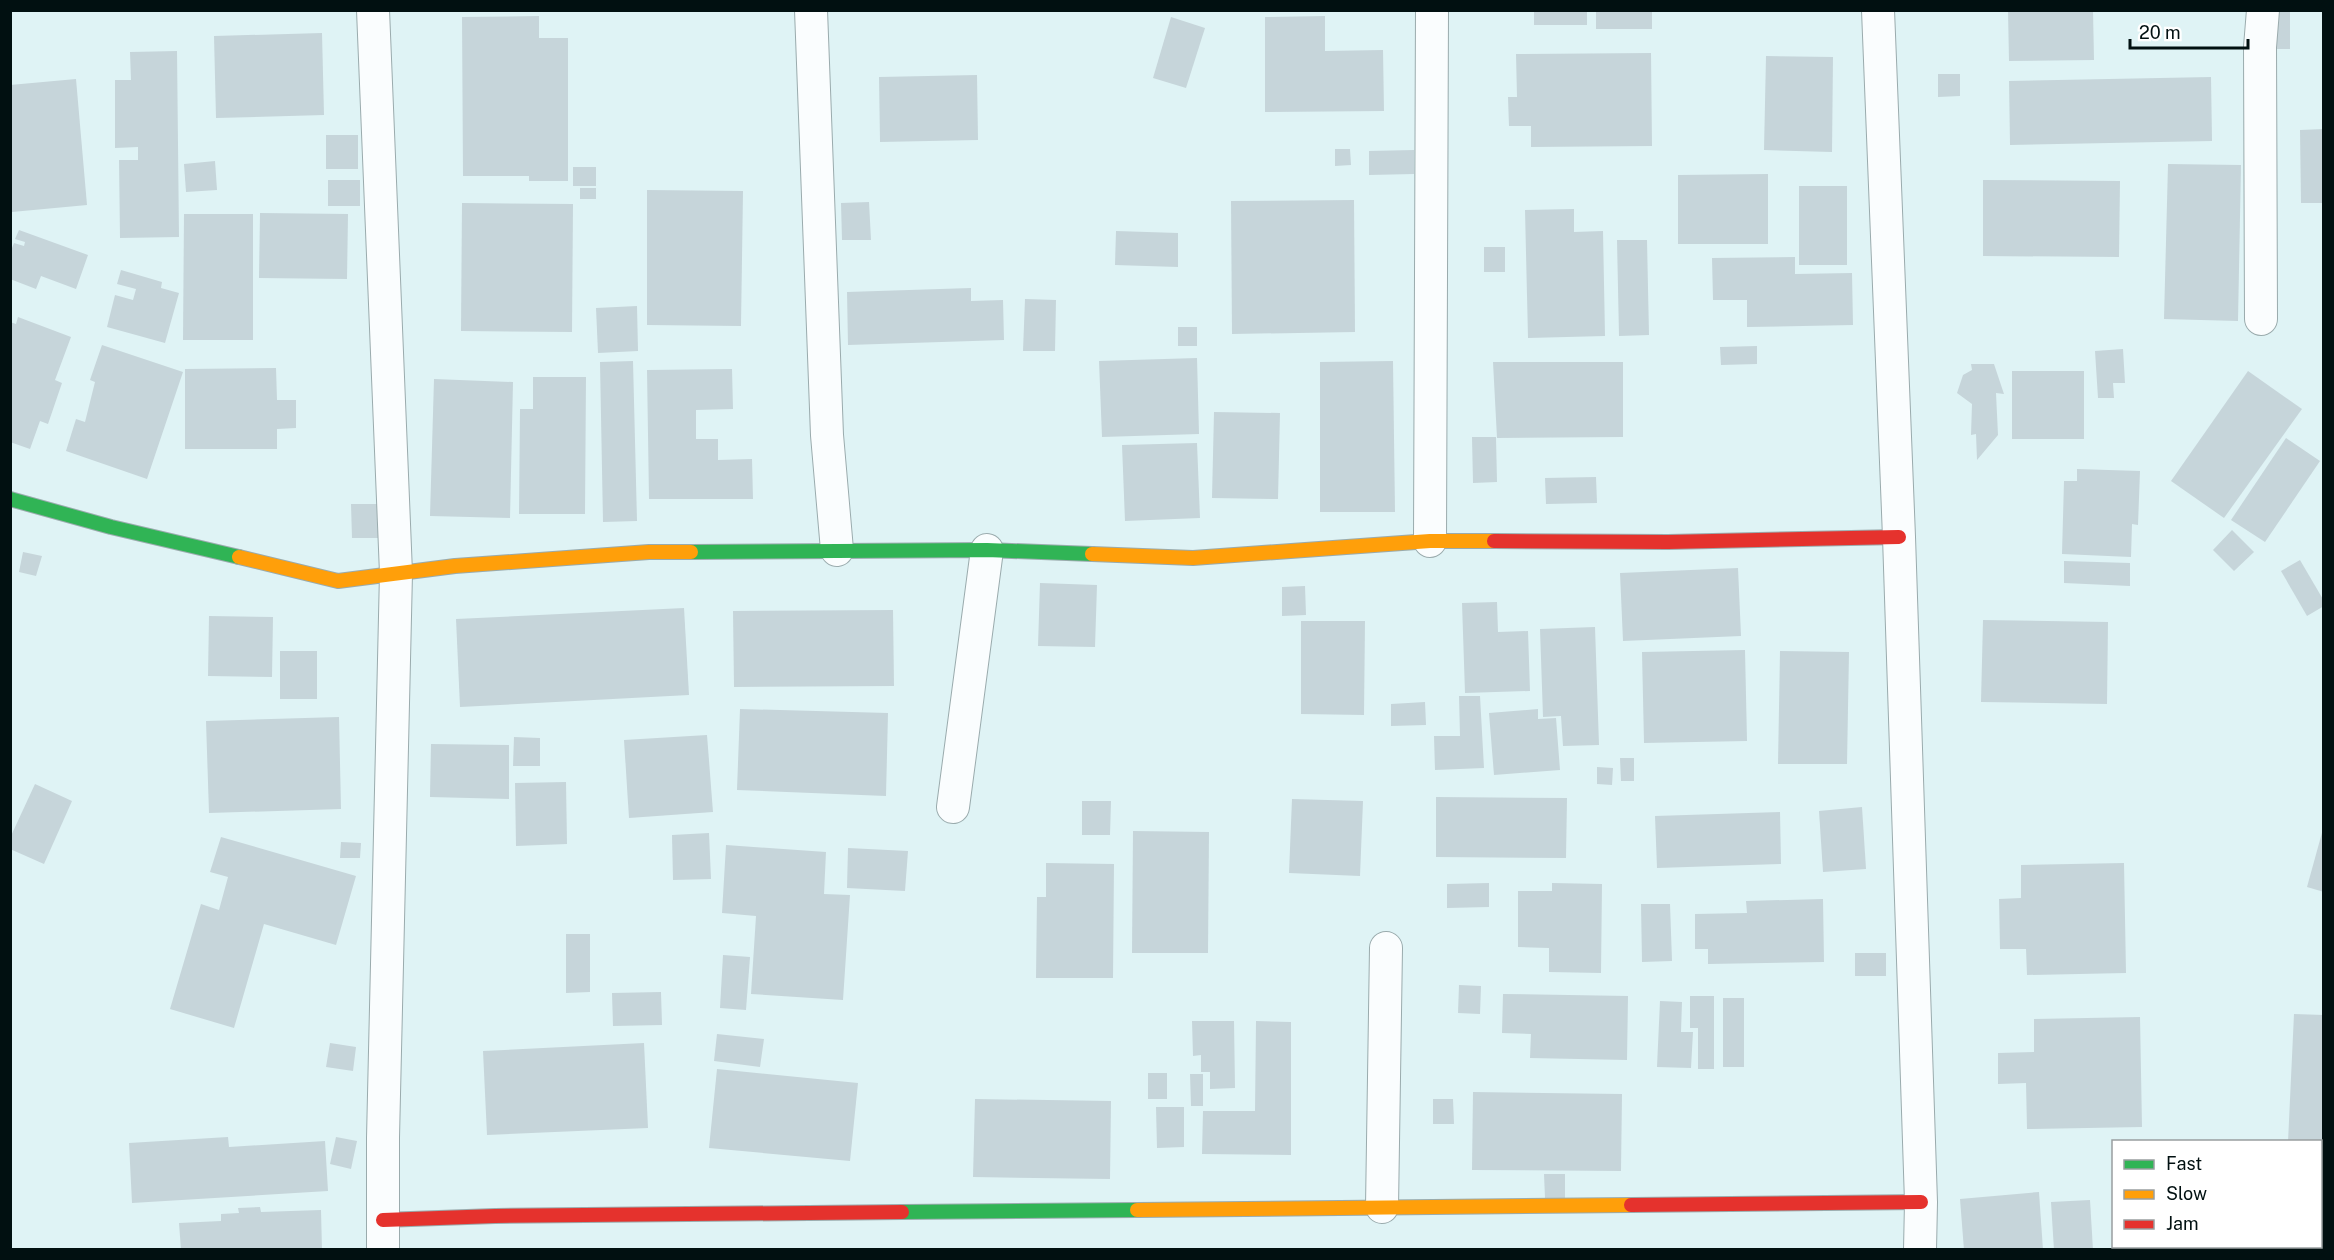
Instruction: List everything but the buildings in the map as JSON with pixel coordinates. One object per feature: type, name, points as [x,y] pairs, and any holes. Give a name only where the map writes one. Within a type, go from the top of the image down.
[{"type":"street","points":[[373,10],[396,573],[383,1138],[383,1235],[495,1216],[1921,1202]]},
{"type":"street","points":[[810,10],[827,435],[837,550]]},
{"type":"street","points":[[1430,540],[1432,10]]},
{"type":"street","points":[[1878,10],[1899,537],[1921,1202],[1920,1250]]},
{"type":"street","points":[[2261,319],[2260,47],[2263,10]]},
{"type":"street","points":[[10,499],[111,527],[338,581],[455,566],[649,552],[987,550],[1193,558],[1430,540],[1668,542],[1899,537]]},
{"type":"street","points":[[953,807],[987,550]]},
{"type":"street","points":[[1382,1207],[1386,948]]},
{"type":"traffic: fast","points":[[10,499],[111,527],[239,557]]},
{"type":"traffic: fast","points":[[691,552],[987,550],[1092,554]]},
{"type":"traffic: fast","points":[[902,1212],[1137,1210]]},
{"type":"traffic: slow","points":[[1092,554],[1193,558],[1430,541],[1494,541]]},
{"type":"traffic: slow","points":[[239,557],[338,581],[455,566],[649,552],[691,552]]},
{"type":"traffic: slow","points":[[1137,1210],[1631,1205]]},
{"type":"traffic: jam","points":[[1494,541],[1668,542],[1899,537]]},
{"type":"traffic: jam","points":[[1631,1205],[1921,1202]]},
{"type":"traffic: jam","points":[[383,1220],[495,1216],[902,1212]]}]
